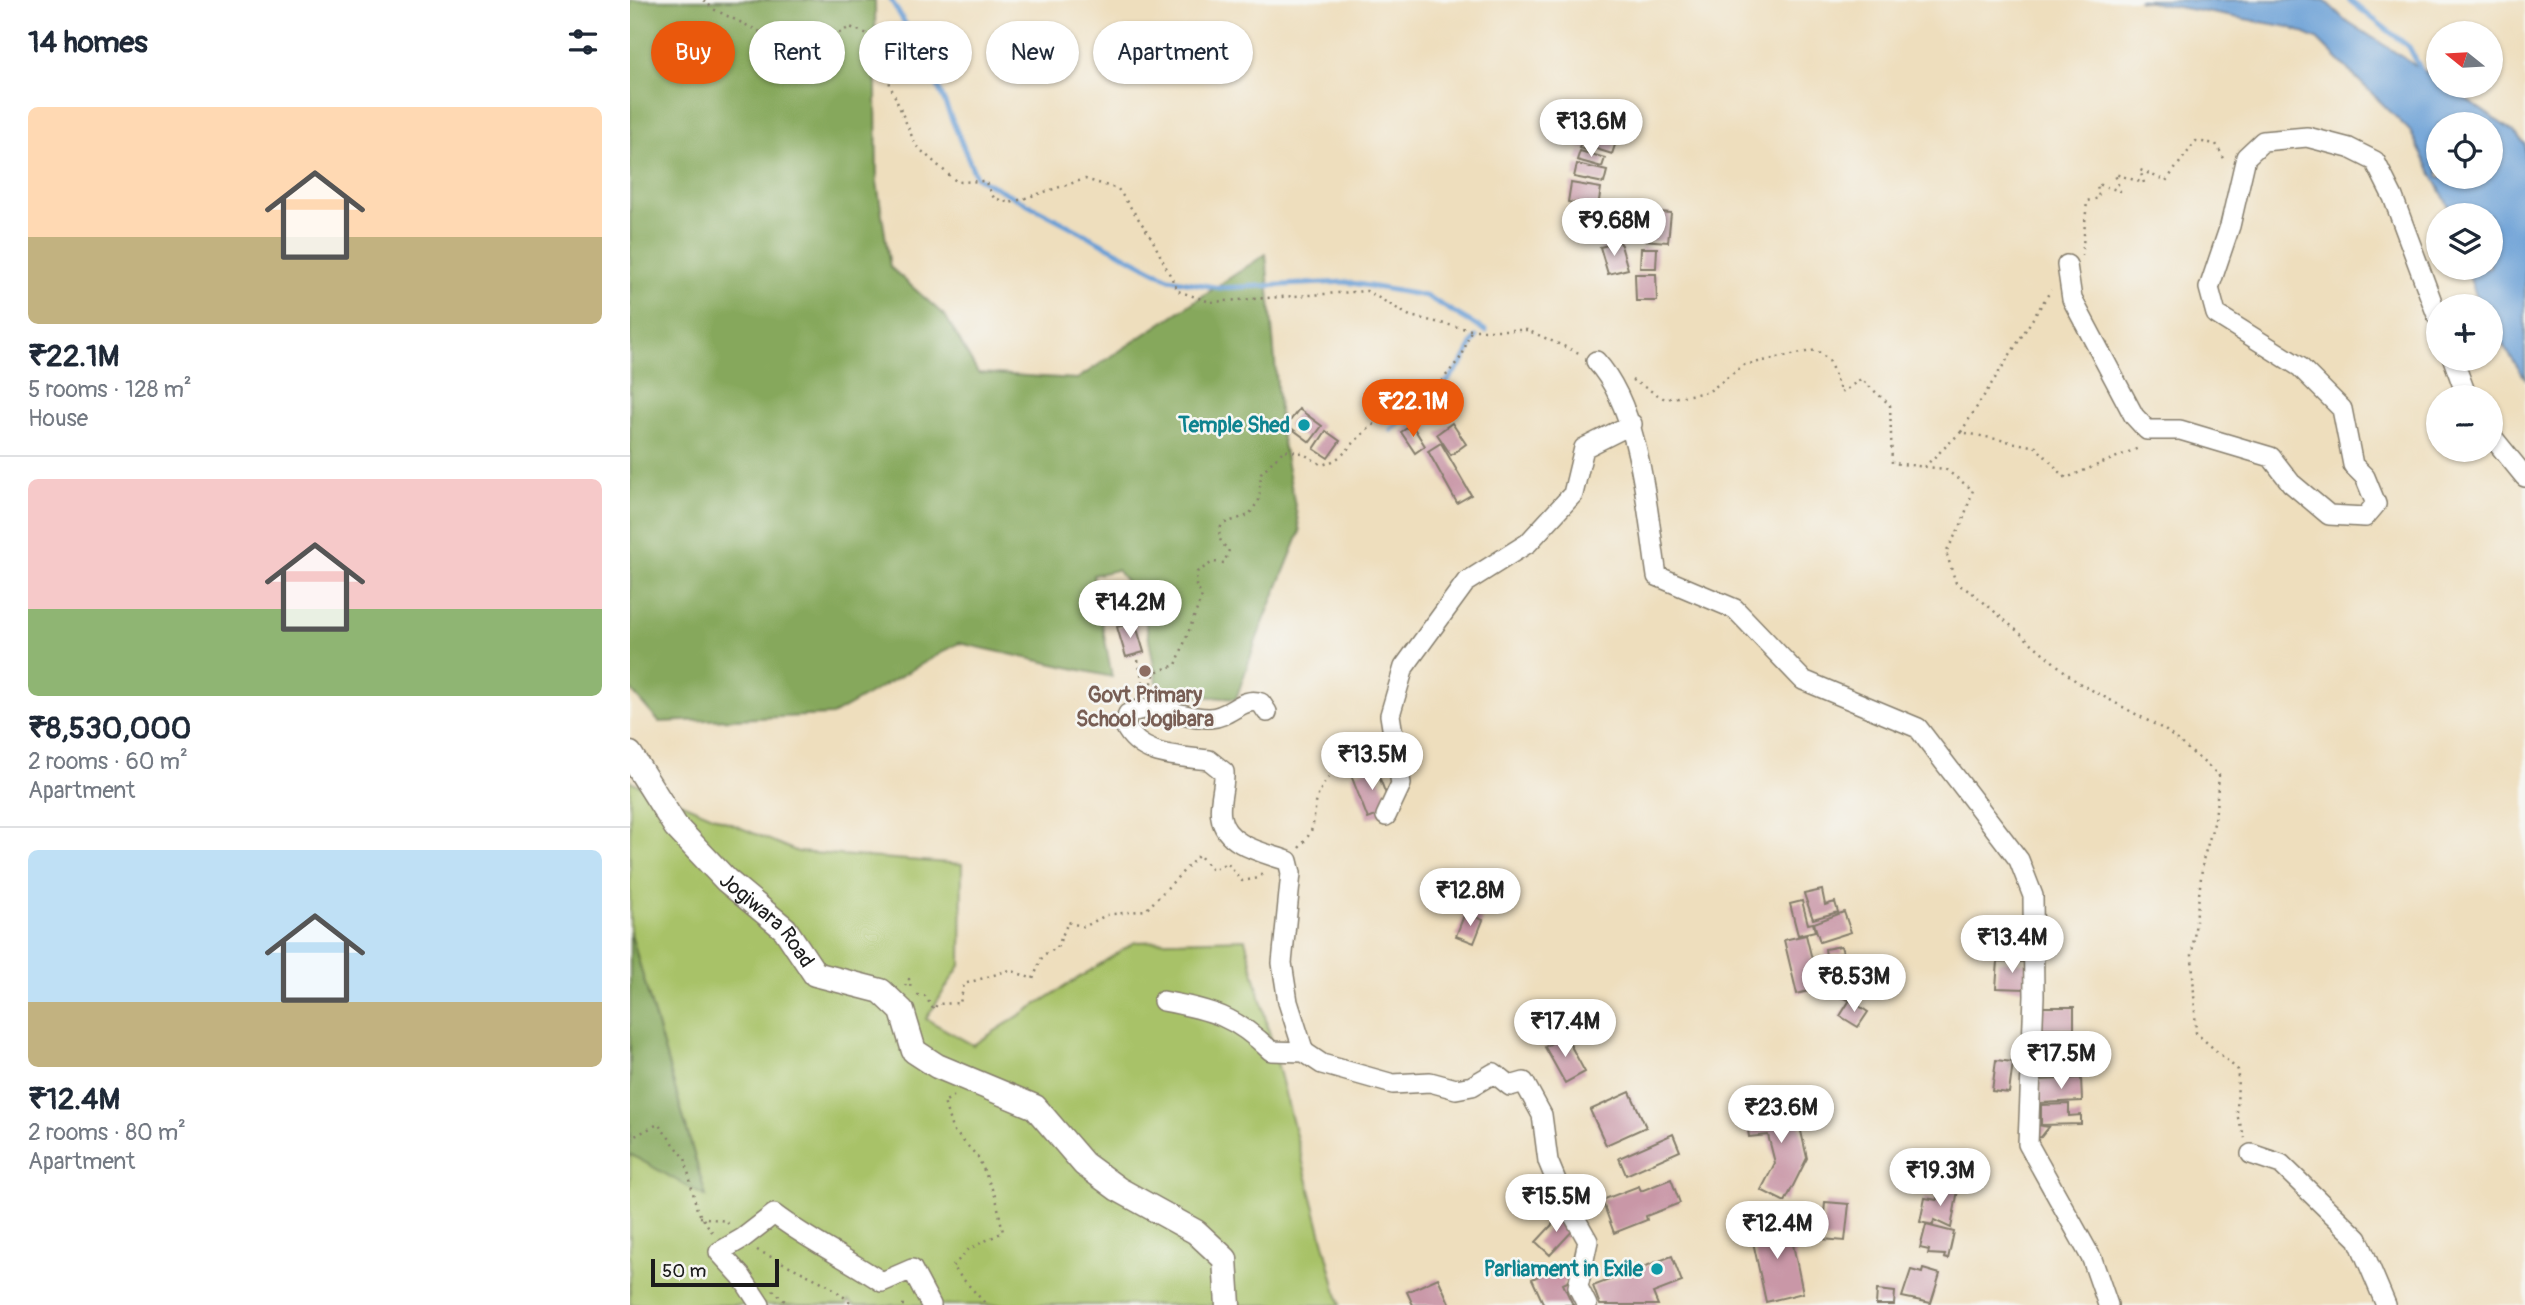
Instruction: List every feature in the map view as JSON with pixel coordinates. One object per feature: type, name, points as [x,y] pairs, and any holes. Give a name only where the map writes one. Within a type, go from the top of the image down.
[{"type":"street","points":[[2067,265],[2072,299],[2134,416],[2147,430],[2168,430],[2224,441],[2271,457],[2291,483],[2329,516],[2365,517],[2376,504],[2365,477],[2353,466],[2342,409],[2300,367],[2216,314],[2208,288],[2230,226],[2246,157],[2263,141],[2307,136],[2349,148],[2375,161],[2393,197],[2429,294]]},
{"type":"street","points":[[1596,361],[1607,372],[1632,424],[1657,576],[1735,609],[1803,680],[1918,728],[2019,860],[2033,896],[2034,996],[2028,1144],[2092,1259],[2108,1305]]},
{"type":"street","points":[[1387,816],[1401,784],[1390,715],[1404,667],[1466,582],[1528,543],[1573,494],[1584,448],[1632,424]]},
{"type":"street","points":[[2503,450],[2525,477]]},
{"type":"street","points":[[1267,712],[1261,702],[1254,700],[1246,701],[1233,711],[1213,718],[1144,709],[1128,714],[1125,726],[1130,737],[1148,749],[1219,764],[1224,772],[1221,820],[1228,831],[1244,847],[1288,861],[1291,873],[1282,963],[1288,1002],[1304,1052]]},
{"type":"street","name":"Jogiwara Road","points":[[630,754],[676,827],[726,880],[785,929],[815,975],[881,991],[902,1011],[914,1051],[937,1066],[1035,1107],[1084,1164],[1118,1189],[1196,1232],[1226,1259],[1228,1305]]},
{"type":"street","points":[[1163,1001],[1204,1009],[1245,1026],[1271,1051],[1304,1052],[1322,1064],[1393,1084],[1430,1082],[1456,1089],[1472,1086],[1494,1073],[1510,1086],[1524,1082],[1542,1115],[1548,1161],[1562,1195],[1588,1241],[1578,1287],[1587,1305]]},
{"type":"street","points":[[2251,1154],[2281,1164],[2358,1239],[2386,1305]]},
{"type":"street","points":[[760,1305],[741,1276],[719,1252],[743,1238],[774,1214],[804,1236],[882,1282],[912,1269],[931,1305]]},
{"type":"path","points":[[704,0],[713,9],[804,53],[850,27],[883,40],[890,85],[916,146],[957,182],[985,181],[994,198],[1010,203],[1084,179],[1118,189],[1151,237],[1178,291],[1210,302],[1367,291],[1410,316],[1471,330],[1527,331],[1596,361]]},
{"type":"path","points":[[1924,467],[1961,432],[2067,265],[2082,258],[2087,201],[2099,198],[2097,184],[2120,191],[2115,174],[2144,183],[2140,170],[2166,181],[2196,141],[2216,145],[2227,163]]},
{"type":"path","points":[[1144,709],[1155,672],[1176,665],[1183,650],[1202,596],[1196,586],[1198,572],[1213,562],[1224,563],[1229,550],[1221,544],[1218,534],[1222,524],[1249,515],[1259,500],[1261,473],[1284,450],[1302,453],[1311,462],[1322,466],[1335,462],[1351,450],[1362,434],[1405,403],[1418,410],[1462,356],[1471,330]]},
{"type":"path","points":[[1631,380],[1665,399],[1708,392],[1744,365],[1816,350],[1829,360],[1841,393],[1861,379],[1890,405],[1892,463],[1945,469],[1973,490],[1962,523],[1947,552],[1956,583],[1974,594],[2077,682],[2165,730],[2219,775],[2216,820],[2203,860],[2192,955],[2196,1033],[2238,1070],[2237,1115],[2251,1154]]},
{"type":"path","points":[[1961,432],[2036,447],[2066,478],[2134,452],[2168,430]]},
{"type":"path","points":[[1138,660],[1144,678],[1144,709]]},
{"type":"path","points":[[904,988],[909,979],[911,994],[925,996],[934,1010],[937,1004],[960,1003],[964,984],[1010,970],[1033,979],[1043,955],[1057,948],[1068,922],[1084,927],[1106,915],[1146,910],[1199,855],[1212,870],[1227,863],[1242,881],[1259,878],[1271,862],[1288,861],[1313,832],[1317,796],[1341,764],[1372,747],[1395,745]]},
{"type":"path","points":[[980,1082],[944,1102],[952,1129],[978,1157],[996,1198],[1003,1232],[969,1249],[952,1267],[984,1302],[980,1305]]},
{"type":"path","points":[[630,1134],[633,1137],[658,1124],[685,1158],[700,1217],[715,1236]]},
{"type":"path","points":[[700,1217],[726,1221],[765,1257],[830,1286],[854,1305]]},
{"type":"path","points":[[772,1289],[789,1305]]},
{"type":"green space","points":[[630,0],[875,0],[875,21],[859,21],[859,84],[876,84],[877,182],[890,267],[946,317],[978,373],[1077,379],[1266,254],[1281,433],[1300,532],[1257,638],[1236,699],[1159,693],[1142,602],[1117,570],[1093,575],[1112,677],[959,643],[832,715],[659,722],[630,689]]},
{"type":"green space","points":[[630,781],[798,852],[962,864],[961,964],[926,1019],[973,1045],[1135,942],[1245,939],[1340,1305],[854,1305],[849,1301],[847,1305],[630,1305],[630,1154],[706,1196],[630,931]]},
{"type":"green space","points":[[630,931],[706,1197],[630,1154]]},
{"type":"water","points":[[2138,0],[2324,0],[2344,19],[2426,72],[2426,98],[2464,98],[2485,112],[2426,112],[2426,162],[2410,131],[2317,39],[2289,27]]},
{"type":"water","points":[[2503,125],[2525,144],[2525,378],[2503,345],[2503,294],[2476,294],[2470,280],[2503,280],[2503,203],[2447,203],[2440,189],[2503,189]]},
{"type":"building","points":[[1586,126],[1593,128],[1587,150],[1579,148]]},
{"type":"building","points":[[1594,135],[1616,142],[1612,154],[1590,147]]},
{"type":"building","points":[[1580,151],[1605,158],[1602,167],[1577,160]]},
{"type":"building","points":[[1577,164],[1607,171],[1604,183],[1574,177]]},
{"type":"building","points":[[1571,183],[1601,188],[1598,207],[1568,202]]},
{"type":"building","points":[[1644,211],[1671,213],[1668,242],[1641,240]]},
{"type":"building","points":[[1620,242],[1628,269],[1608,274],[1600,247]]},
{"type":"building","points":[[1641,248],[1657,248],[1656,268],[1640,268]]},
{"type":"building","points":[[1635,274],[1656,274],[1657,301],[1636,301]]},
{"type":"building","name":"Temple Shed","points":[[1299,409],[1322,426],[1310,442],[1287,425]]},
{"type":"building","points":[[1452,423],[1466,444],[1451,455],[1437,434]]},
{"type":"building","points":[[1412,425],[1425,446],[1415,453],[1401,432]]},
{"type":"building","points":[[1326,431],[1340,441],[1328,458],[1314,449]]},
{"type":"building","points":[[1441,443],[1471,495],[1457,503],[1428,451]]},
{"type":"building","name":"Govt Primary School Jogibara","points":[[1135,622],[1144,652],[1126,657],[1117,627]]},
{"type":"building","points":[[1375,766],[1392,810],[1368,819],[1351,775]]},
{"type":"building","points":[[1822,890],[1825,905],[1835,902],[1838,912],[1813,919],[1804,894]]},
{"type":"building","points":[[1802,901],[1808,924],[1813,923],[1815,931],[1798,935],[1790,904]]},
{"type":"building","points":[[1844,912],[1851,932],[1820,942],[1814,923]]},
{"type":"building","points":[[1465,913],[1483,920],[1474,943],[1456,936]]},
{"type":"building","points":[[1806,935],[1819,988],[1797,994],[1784,940]]},
{"type":"building","points":[[1841,946],[1843,953],[1826,956],[1825,949]]},
{"type":"building","points":[[1998,961],[2027,962],[2026,989],[1996,988]]},
{"type":"building","points":[[1841,962],[1843,966],[1828,972],[1826,967]]},
{"type":"building","points":[[1843,980],[1858,984],[1849,1000],[1837,996],[1840,988],[1835,986],[1836,983],[1841,985]]},
{"type":"building","points":[[1850,1000],[1868,1012],[1858,1027],[1840,1016]]},
{"type":"building","points":[[2037,1007],[2074,1007],[2074,1028],[2037,1028]]},
{"type":"building","points":[[1565,1035],[1585,1072],[1565,1083],[1545,1047]]},
{"type":"building","points":[[2053,1042],[2065,1042],[2065,1060],[2082,1060],[2082,1075],[2043,1075],[2043,1060],[2053,1060]]},
{"type":"building","points":[[1996,1060],[2013,1062],[2009,1093],[1992,1091]]},
{"type":"building","points":[[2081,1078],[2082,1101],[2040,1103],[2040,1080]]},
{"type":"building","points":[[1630,1092],[1646,1127],[1606,1145],[1590,1110]]},
{"type":"building","points":[[1787,1098],[1788,1103],[1793,1102],[1796,1109],[1807,1158],[1785,1202],[1761,1190],[1775,1163],[1768,1135],[1749,1137],[1746,1116],[1762,1113],[1761,1110],[1769,1108],[1768,1101]]},
{"type":"building","points":[[2069,1104],[2069,1116],[2081,1115],[2081,1124],[2041,1125],[2041,1105]]},
{"type":"building","points":[[2037,1125],[2049,1127],[2041,1137],[2032,1139]]},
{"type":"building","points":[[1673,1134],[1680,1151],[1626,1175],[1619,1158]]},
{"type":"building","points":[[1938,1155],[1952,1158],[1950,1168],[1958,1169],[1960,1159],[1975,1162],[1970,1188],[1933,1181]]},
{"type":"building","points":[[1671,1179],[1680,1203],[1646,1216],[1647,1220],[1614,1233],[1602,1200],[1639,1186],[1641,1191]]},
{"type":"building","points":[[1939,1187],[1958,1190],[1951,1228],[1934,1220],[1933,1225],[1920,1222],[1925,1198],[1937,1200]]},
{"type":"building","points":[[1825,1202],[1849,1204],[1845,1241],[1822,1239]]},
{"type":"building","points":[[1562,1214],[1576,1227],[1550,1255],[1536,1242]]},
{"type":"building","points":[[1788,1220],[1803,1293],[1766,1302],[1750,1228]]},
{"type":"building","points":[[1926,1225],[1954,1232],[1948,1259],[1944,1258],[1945,1255],[1928,1254],[1929,1250],[1920,1248]]},
{"type":"building","name":"Parliament in Exile","points":[[1672,1256],[1682,1282],[1653,1293],[1658,1305],[1600,1305],[1593,1286]]},
{"type":"building","points":[[1571,1261],[1578,1277],[1563,1284],[1573,1305],[1544,1305],[1532,1279]]},
{"type":"building","points":[[1923,1269],[1940,1274],[1931,1303],[1902,1297],[1911,1270],[1922,1273]]},
{"type":"building","points":[[1438,1278],[1450,1305],[1413,1305],[1407,1292]]},
{"type":"building","points":[[1877,1290],[1895,1292],[1894,1305],[1876,1305]]},
{"type":"waterway","points":[[891,0],[926,58],[976,177],[1170,279],[1220,288],[1346,282],[1426,296],[1486,331]]},
{"type":"waterway","points":[[2349,0],[2409,47],[2422,72]]},
{"type":"waterway","points":[[1391,430],[1426,407],[1462,363],[1476,337]]},
{"type":"place","name":"Temple Shed","points":[[1304,425]]},
{"type":"place","name":"Govt Primary School Jogibara","points":[[1145,671]]},
{"type":"place","name":"Parliament in Exile","points":[[1657,1269]]}]
